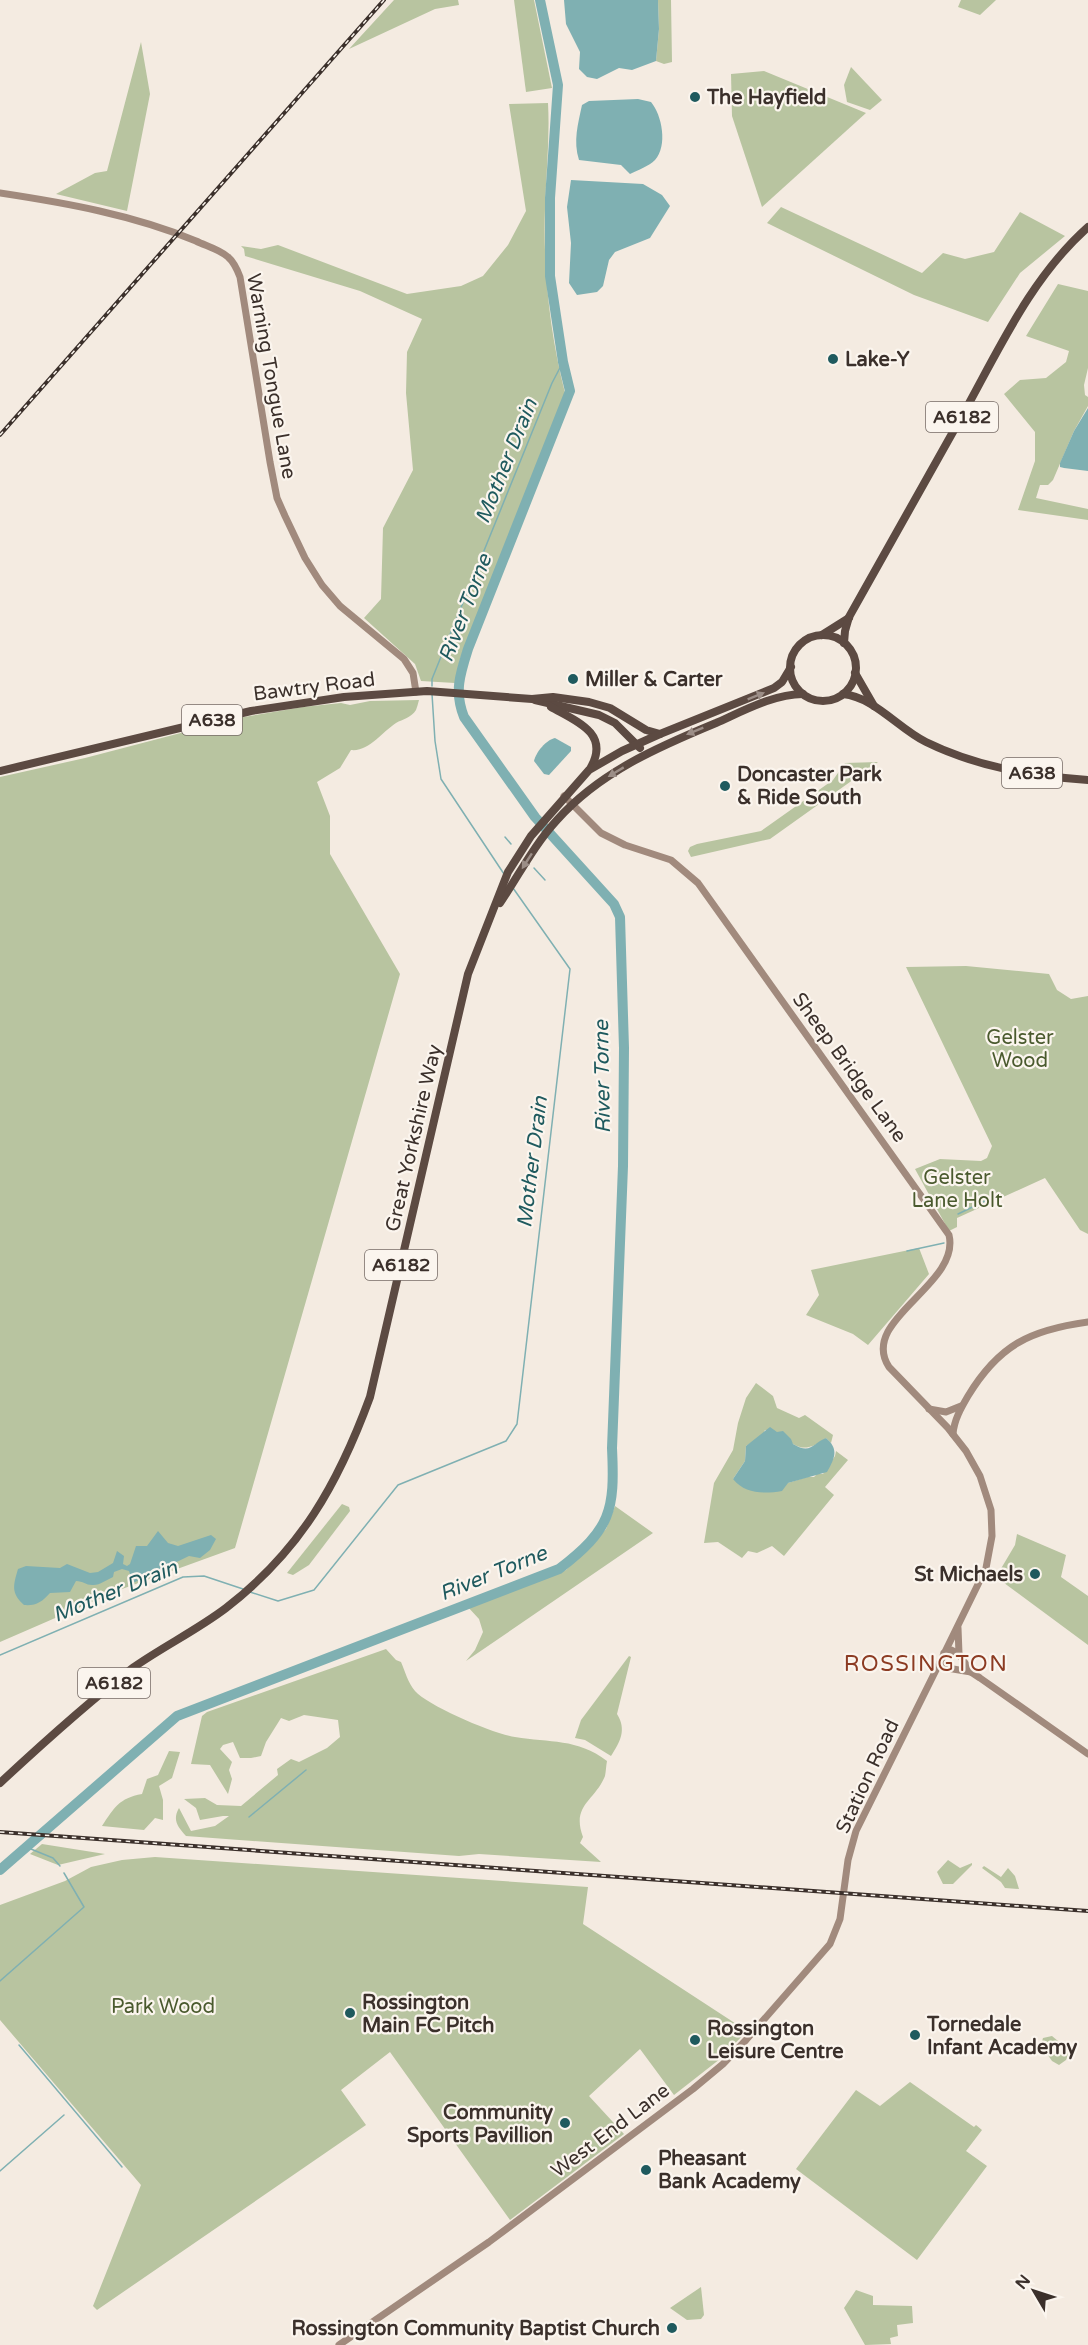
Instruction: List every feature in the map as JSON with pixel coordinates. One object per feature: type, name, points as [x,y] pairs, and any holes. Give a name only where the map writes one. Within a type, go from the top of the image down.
[{"type":"highway","name":"A6182","points":[[844,643],[849,617],[998,348],[1034,289],[1088,226]]},
{"type":"highway","name":"A6182","points":[[821,636],[849,617]]},
{"type":"highway","points":[[821,636],[830,636],[844,643],[852,654],[855,673],[853,681],[843,694],[829,701],[821,701],[803,694],[794,682],[790,667],[794,654],[802,643],[821,636]]},
{"type":"highway","name":"Great Yorkshire Way","points":[[505,889],[508,872],[531,836],[589,770],[618,753],[660,734],[774,688],[782,682],[790,667]]},
{"type":"highway","name":"A638","points":[[855,673],[876,709]]},
{"type":"highway","name":"Bawtry Road","points":[[0,771],[251,711],[344,697],[428,691],[532,699],[553,697],[600,704],[620,713],[635,724],[660,734]]},
{"type":"highway","name":"Great Yorkshire Way","points":[[0,1783],[104,1690],[137,1665],[206,1622],[238,1598],[292,1544],[315,1515],[353,1442],[369,1397],[468,974],[489,918],[505,889],[540,841],[572,805],[611,774],[646,753],[745,711],[792,694],[803,694]]},
{"type":"highway","name":"A638","points":[[843,694],[852,695],[924,741],[976,763],[1088,780]]},
{"type":"highway","name":"Bawtry Road","points":[[532,699],[599,715],[615,723],[640,743]]},
{"type":"highway","points":[[547,704],[588,730],[597,741],[597,754],[589,770]]},
{"type":"highway","name":"Bawtry Road","points":[[635,724],[640,743],[646,753]]},
{"type":"street","name":"Warning Tongue Lane","points":[[0,193],[109,213],[185,237],[222,253],[237,269],[273,482],[285,516],[318,579],[340,606],[404,659],[413,673],[416,692]]},
{"type":"street","name":"Sheep Bridge Lane","points":[[564,796],[601,833],[625,845],[671,860],[698,883],[949,1235],[950,1250],[945,1265],[895,1322],[883,1346],[885,1360],[889,1367],[953,1434],[966,1451],[980,1476],[988,1498],[992,1522],[990,1554],[986,1568],[942,1657]]},
{"type":"street","points":[[953,1434],[955,1420],[981,1376],[1006,1350],[1044,1331],[1088,1322]]},
{"type":"street","points":[[929,1409],[946,1412],[963,1405]]},
{"type":"street","name":"Sheep Bridge Lane","points":[[958,1626],[959,1655]]},
{"type":"street","points":[[971,1672],[944,1666],[942,1657],[951,1650],[959,1655],[971,1672],[1088,1754]]},
{"type":"street","points":[[933,1678],[953,1669],[960,1663],[959,1655]]},
{"type":"street","name":"Station Road","points":[[845,1891],[848,1860],[856,1831],[942,1657]]},
{"type":"street","name":"West End Lane","points":[[339,2345],[489,2242],[677,2102],[723,2064],[830,1944],[840,1919],[845,1891]]},
{"type":"green space","points":[[394,0],[458,0],[459,5],[435,9],[349,49]]},
{"type":"green space","points":[[514,0],[534,0],[552,88],[526,92]]},
{"type":"green space","points":[[658,0],[671,0],[672,62],[664,64],[656,61],[659,29]]},
{"type":"green space","points":[[961,0],[996,0],[980,15],[958,7]]},
{"type":"green space","points":[[141,42],[150,94],[127,211],[56,194],[95,173],[107,171]]},
{"type":"green space","points":[[851,67],[882,100],[870,110],[847,102],[844,85]]},
{"type":"green space","points":[[764,71],[866,113],[762,207],[732,116],[731,74]]},
{"type":"green space","points":[[548,103],[545,196],[546,279],[555,348],[565,393],[460,659],[455,683],[421,681],[415,664],[364,618],[381,599],[383,528],[413,470],[406,393],[407,352],[422,319],[360,291],[245,256],[241,246],[261,249],[278,245],[407,294],[461,286],[483,276],[508,245],[526,211],[509,104]]},
{"type":"green space","points":[[781,207],[922,273],[943,253],[965,259],[994,252],[1020,212],[1065,236],[1020,273],[988,322],[914,295],[767,223]]},
{"type":"green space","points":[[1058,284],[1088,291],[1088,368],[1084,385],[1088,406],[1074,431],[1053,480],[1048,485],[1040,485],[1036,498],[1088,509],[1088,520],[1018,510],[1035,461],[1035,432],[1004,394],[1020,380],[1046,378],[1066,362],[1069,351],[1026,336]]},
{"type":"green space","points":[[419,700],[412,715],[396,723],[364,748],[351,750],[340,768],[317,782],[330,816],[330,854],[400,974],[235,1548],[122,1589],[0,1642],[0,777],[85,758],[238,718],[341,703],[350,705],[370,701]]},
{"type":"green space","points":[[878,762],[770,839],[691,857],[688,851],[690,847],[697,844],[761,831],[833,780],[845,763]]},
{"type":"green space","name":"Gelster Wood","points":[[966,966],[1049,974],[1057,990],[1071,999],[1088,996],[1088,1234],[1080,1230],[1045,1178],[957,1218],[957,1227],[949,1231],[915,1169],[940,1159],[981,1161],[987,1158],[992,1146],[906,967]]},
{"type":"green space","points":[[919,1248],[929,1274],[868,1345],[853,1334],[806,1315],[819,1295],[811,1270]]},
{"type":"green space","points":[[756,1383],[773,1396],[777,1408],[799,1418],[805,1415],[833,1435],[831,1443],[826,1438],[816,1445],[801,1447],[765,1430],[762,1436],[746,1446],[745,1461],[733,1479],[788,1483],[823,1474],[836,1451],[848,1460],[825,1487],[834,1495],[784,1556],[772,1546],[757,1553],[748,1551],[742,1558],[718,1542],[704,1543],[714,1483],[733,1450],[746,1398]]},
{"type":"green space","points":[[342,1504],[349,1507],[350,1511],[309,1565],[293,1575],[287,1573]]},
{"type":"green space","points":[[615,1506],[653,1533],[466,1661],[475,1650],[483,1632],[479,1619],[467,1606],[566,1570],[606,1529]]},
{"type":"green space","points":[[1017,1534],[1066,1555],[1061,1577],[1088,1596],[1088,1645],[996,1577],[1015,1545]]},
{"type":"green space","points":[[386,1649],[401,1662],[415,1691],[433,1704],[505,1735],[574,1745],[585,1748],[607,1761],[605,1776],[582,1810],[580,1817],[583,1837],[580,1843],[601,1862],[479,1854],[459,1856],[186,1836],[176,1820],[179,1808],[191,1831],[215,1826],[229,1816],[200,1820],[196,1808],[184,1799],[205,1798],[217,1805],[241,1806],[278,1775],[277,1769],[291,1759],[299,1762],[327,1748],[340,1737],[338,1720],[304,1715],[289,1721],[281,1718],[266,1742],[261,1756],[240,1758],[233,1742],[223,1745],[220,1749],[232,1762],[229,1770],[232,1779],[228,1794],[210,1765],[191,1764],[202,1716],[207,1712]]},
{"type":"green space","points":[[629,1656],[631,1657],[617,1714],[622,1731],[611,1756],[585,1740],[575,1738],[581,1720]]},
{"type":"green space","points":[[169,1751],[180,1752],[172,1778],[159,1786],[163,1800],[163,1820],[155,1818],[144,1830],[102,1826],[122,1801],[142,1794],[147,1779],[158,1775]]},
{"type":"green space","points":[[42,1844],[105,1854],[58,1865],[30,1854]]},
{"type":"green space","name":"Park Wood","points":[[155,1857],[588,1887],[583,1924],[747,2031],[720,2059],[674,2095],[640,2049],[589,2096],[624,2134],[510,2220],[390,2052],[341,2090],[366,2125],[97,2310],[93,2306],[141,2185],[0,2020],[0,1905],[65,1881],[91,1867],[122,1860]]},
{"type":"green space","points":[[948,1860],[960,1868],[972,1863],[972,1865],[953,1884],[943,1884],[937,1872]]},
{"type":"green space","points":[[984,1866],[1001,1877],[1008,1868],[1015,1876],[1019,1889],[1005,1888],[1001,1882],[982,1868]]},
{"type":"green space","points":[[1052,2036],[1070,2051],[1066,2060],[1059,2065],[1052,2061],[1041,2045],[1043,2038]]},
{"type":"green space","points":[[910,2082],[974,2127],[976,2125],[982,2130],[966,2151],[987,2166],[917,2260],[796,2169],[856,2090],[880,2106]]},
{"type":"green space","points":[[701,2287],[704,2315],[701,2319],[687,2320],[670,2308]]},
{"type":"green space","points":[[856,2290],[873,2296],[873,2305],[912,2306],[913,2323],[897,2325],[898,2336],[890,2338],[891,2344],[865,2345],[844,2308]]},
{"type":"water","points":[[564,0],[658,0],[659,29],[656,61],[632,70],[619,68],[597,79],[587,77],[579,69],[580,52],[566,24]]},
{"type":"water","points":[[638,99],[651,102],[661,122],[661,147],[655,160],[630,174],[621,165],[579,160],[576,139],[582,105],[589,101]]},
{"type":"water","points":[[571,180],[643,184],[662,195],[670,206],[650,238],[615,252],[609,260],[603,286],[597,292],[577,295],[569,283],[571,243],[567,207]]},
{"type":"water","points":[[1088,408],[1088,471],[1060,467],[1074,431]]},
{"type":"water","points":[[555,738],[571,747],[571,751],[549,775],[544,774],[534,761],[542,747]]},
{"type":"water","points":[[770,1427],[777,1432],[783,1431],[793,1444],[804,1448],[811,1447],[826,1438],[834,1450],[827,1472],[788,1483],[782,1491],[755,1492],[743,1488],[733,1479],[745,1461],[746,1446]]},
{"type":"water","points":[[158,1531],[168,1543],[178,1546],[211,1535],[216,1539],[210,1550],[200,1558],[189,1556],[133,1583],[129,1571],[122,1569],[114,1572],[113,1577],[97,1585],[76,1581],[70,1592],[50,1593],[32,1605],[24,1605],[15,1593],[14,1585],[18,1569],[26,1566],[60,1568],[67,1564],[90,1573],[98,1572],[113,1563],[117,1551],[124,1556],[123,1564],[127,1566],[130,1564],[136,1546],[147,1546]]},
{"type":"waterway","name":"River Torne","points":[[0,1870],[177,1716],[559,1569],[590,1542],[606,1517],[610,1503],[613,1470],[623,1166],[624,1048],[620,917],[614,904],[535,817],[464,717],[459,699],[461,675],[468,649],[570,391],[563,362],[550,276],[550,198],[558,85],[540,0]]},
{"type":"waterway","name":"Mother Drain","points":[[432,686],[432,679],[552,383],[563,362]]},
{"type":"waterway","name":"Mother Drain","points":[[432,694],[435,741],[441,779],[504,874]]},
{"type":"waterway","points":[[505,837],[511,844]]},
{"type":"waterway","points":[[534,868],[545,880]]},
{"type":"waterway","name":"Mother Drain","points":[[250,1592],[278,1601],[314,1590],[398,1485],[506,1441],[517,1424],[570,969],[513,888]]},
{"type":"waterway","points":[[958,1214],[985,1201]]},
{"type":"waterway","points":[[907,1251],[944,1243]]},
{"type":"waterway","name":"Mother Drain","points":[[0,1655],[183,1577],[204,1576],[243,1589]]},
{"type":"waterway","points":[[249,1817],[306,1770]]},
{"type":"waterway","points":[[26,1847],[53,1858],[60,1866]]},
{"type":"waterway","points":[[0,1981],[84,1907],[64,1873]]},
{"type":"waterway","points":[[19,2045],[122,2167]]},
{"type":"waterway","points":[[0,2171],[64,2115]]},
{"type":"railway","points":[[0,435],[384,0]]},
{"type":"railway","points":[[0,1832],[1088,1911]]},
{"type":"place","name":"The Hayfield","points":[[695,97]]},
{"type":"place","name":"Lake-Y","points":[[833,359]]},
{"type":"place","name":"Miller & Carter","points":[[573,679]]},
{"type":"place","name":"Doncaster Park & Ride South","points":[[725,786]]},
{"type":"place","name":"St Michaels","points":[[1035,1574]]},
{"type":"place","name":"Rossington Main FC Pitch","points":[[350,2013]]},
{"type":"place","name":"Tornedale Infant Academy","points":[[915,2035]]},
{"type":"place","name":"Rossington Leisure Centre","points":[[695,2040]]},
{"type":"place","name":"Community Sports Pavillion","points":[[565,2123]]},
{"type":"place","name":"Pheasant Bank Academy","points":[[646,2170]]},
{"type":"place","name":"Rossington Community Baptist Church","points":[[672,2328]]},
{"type":"district","name":"ROSSINGTON","points":[[926,1663]]},
{"type":"park label","name":"Gelster Lane Holt","points":[[957,1188]]}]
